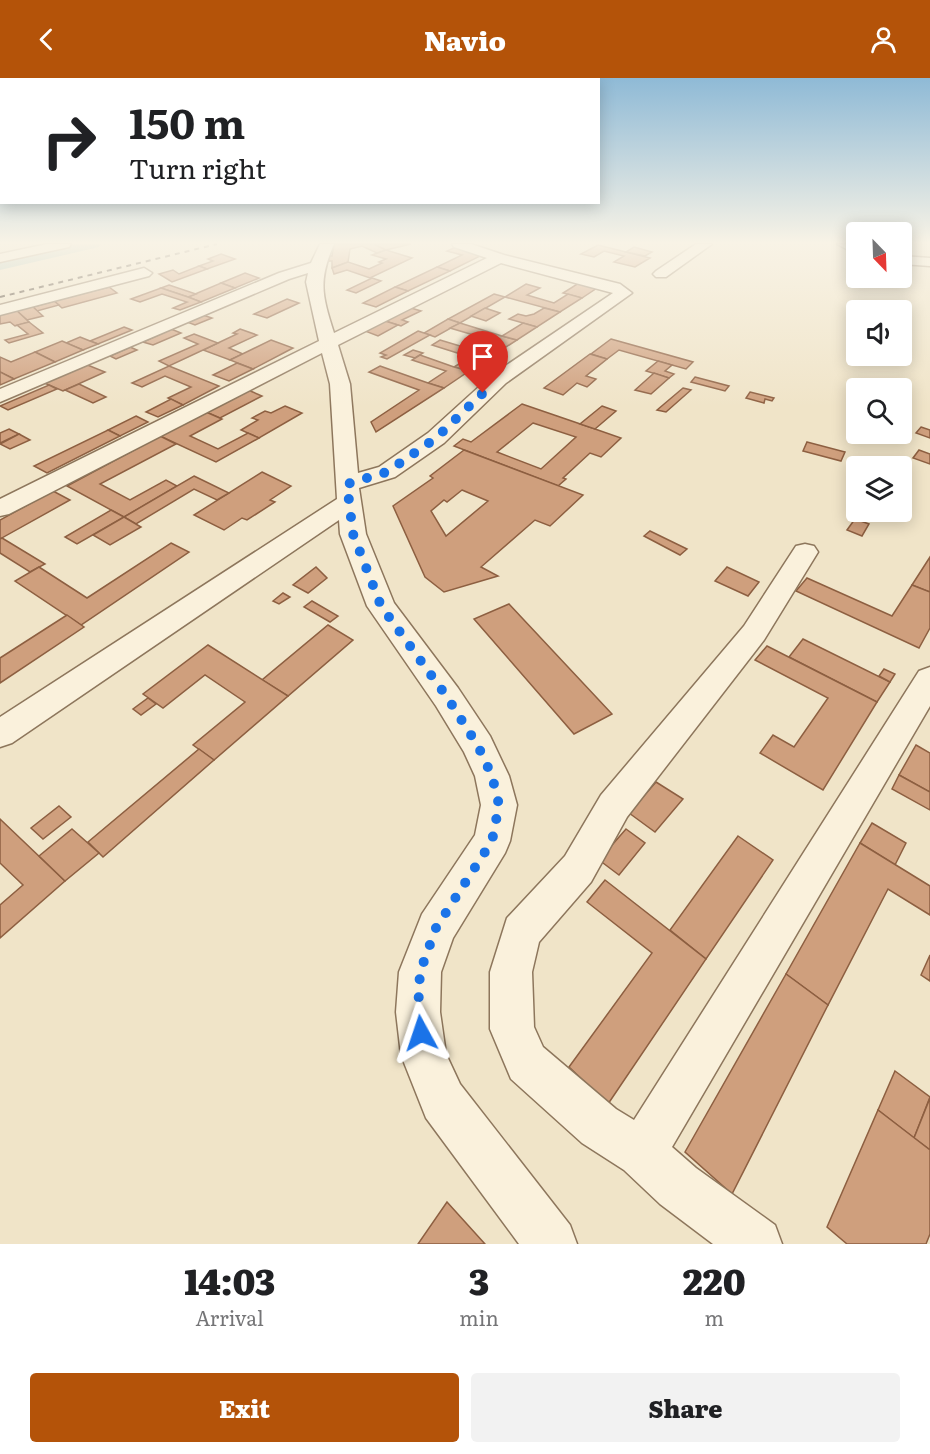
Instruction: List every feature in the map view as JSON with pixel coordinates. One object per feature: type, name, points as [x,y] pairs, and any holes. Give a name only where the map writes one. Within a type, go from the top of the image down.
[{"type":"street","points":[[0,310],[45,298]]},
{"type":"street","points":[[0,396],[231,298]]},
{"type":"street","points":[[318,298],[340,384],[353,534],[381,606],[447,697],[478,746],[492,776],[499,805],[492,841],[436,928],[420,972],[418,1011],[424,1055],[443,1101],[552,1244]]},
{"type":"street","points":[[0,509],[115,449],[418,298]]},
{"type":"street","points":[[0,734],[348,493],[387,472],[436,438],[499,379],[615,298]]},
{"type":"street","points":[[756,1244],[678,1186],[641,1154],[599,1126],[527,1063],[512,1029],[511,972],[521,932],[578,869],[614,806],[754,633],[805,552]]},
{"type":"street","points":[[641,1154],[930,679]]},
{"type":"building","points":[[64,298],[97,298],[62,308],[54,301]]},
{"type":"building","points":[[133,298],[150,298],[140,302]]},
{"type":"building","points":[[176,298],[191,298],[201,302],[180,310],[173,308],[187,302]]},
{"type":"building","points":[[192,298],[210,298],[201,302]]},
{"type":"building","points":[[372,298],[393,298],[376,307],[363,303]]},
{"type":"building","points":[[486,298],[503,298],[460,323],[448,319]]},
{"type":"building","points":[[510,298],[539,298],[554,303],[561,298],[581,298],[560,312]]},
{"type":"building","points":[[287,299],[299,303],[267,318],[254,314]]},
{"type":"building","points":[[54,301],[59,305],[37,311],[33,307]]},
{"type":"building","points":[[32,306],[43,316],[27,320],[16,310]]},
{"type":"building","points":[[411,308],[421,311],[402,320],[408,322],[401,326],[385,321]]},
{"type":"building","points":[[485,308],[500,313],[486,321],[471,316]]},
{"type":"building","points":[[544,308],[560,312],[537,327],[509,319],[518,314],[526,316],[534,314]]},
{"type":"building","points":[[16,310],[29,322],[15,326],[10,322],[0,324],[0,314]]},
{"type":"building","points":[[203,315],[212,318],[195,325],[187,322]]},
{"type":"building","points":[[448,319],[460,323],[435,337],[424,333]]},
{"type":"building","points":[[385,321],[398,325],[378,336],[365,331]]},
{"type":"building","points":[[29,322],[43,333],[9,343],[5,340],[28,334],[17,325]]},
{"type":"building","points":[[460,323],[517,340],[492,356],[477,352],[494,341],[450,328]]},
{"type":"building","points":[[523,323],[537,327],[517,340],[502,336]]},
{"type":"building","points":[[124,327],[132,330],[98,344],[90,341]]},
{"type":"building","points":[[171,329],[181,333],[153,345],[143,342]]},
{"type":"building","points":[[240,329],[257,335],[229,348],[243,354],[230,360],[203,350],[237,334],[233,333]]},
{"type":"building","points":[[418,331],[430,335],[387,359],[381,357],[386,355],[380,353]]},
{"type":"building","points":[[194,334],[218,343],[169,366],[159,361],[198,344],[184,338]]},
{"type":"building","points":[[80,337],[98,344],[83,350],[66,343]]},
{"type":"building","points":[[611,339],[693,362],[686,369],[619,350],[607,359],[591,354]]},
{"type":"building","points":[[271,340],[293,348],[253,369],[230,360]]},
{"type":"building","points":[[440,340],[492,356],[469,371],[454,367],[470,357],[432,345]]},
{"type":"building","points":[[62,341],[83,350],[55,362],[35,352]]},
{"type":"building","points":[[130,347],[137,350],[116,359],[110,356]]},
{"type":"building","points":[[413,350],[423,353],[415,358],[404,355]]},
{"type":"building","points":[[35,352],[55,362],[14,379],[0,372],[0,357],[11,362]]},
{"type":"building","points":[[590,354],[607,359],[586,376],[596,379],[587,387],[577,383],[563,395],[544,388]]},
{"type":"building","points":[[420,355],[469,371],[444,388],[428,383],[446,371],[412,360]]},
{"type":"building","points":[[658,361],[672,365],[665,371],[674,374],[669,378],[646,371]]},
{"type":"building","points":[[237,363],[253,369],[229,381],[213,375]]},
{"type":"building","points":[[85,364],[105,372],[63,391],[42,382]]},
{"type":"building","points":[[169,366],[219,386],[183,405],[168,398],[191,387],[165,376],[142,387],[132,383]]},
{"type":"building","points":[[380,366],[444,388],[376,432],[371,422],[419,390],[369,372]]},
{"type":"building","points":[[0,372],[14,379],[0,385]]},
{"type":"building","points":[[654,373],[669,378],[651,394],[635,390]]},
{"type":"building","points":[[695,377],[729,386],[725,391],[691,382]]},
{"type":"building","points":[[79,384],[106,397],[93,403],[65,390]]},
{"type":"building","points":[[49,385],[57,389],[8,410],[0,406]]},
{"type":"building","points":[[683,388],[691,390],[666,412],[657,410]]},
{"type":"building","points":[[248,390],[262,396],[220,418],[206,412]]},
{"type":"building","points":[[750,392],[774,398],[772,401],[765,399],[764,403],[746,398]]},
{"type":"building","points":[[171,399],[183,405],[158,417],[146,412]]},
{"type":"building","points":[[522,404],[621,438],[601,457],[590,453],[563,478],[566,479],[558,486],[454,446],[463,439],[471,442]],"holes":[[[533,423],[576,437],[541,469],[497,452]]]},
{"type":"building","points":[[285,406],[302,413],[259,438],[241,430],[258,420],[252,418],[265,411],[271,413]]},
{"type":"building","points":[[602,406],[616,411],[595,429],[580,424]]},
{"type":"building","points":[[206,412],[222,419],[190,436],[218,449],[248,433],[259,438],[216,462],[160,436]]},
{"type":"building","points":[[136,416],[148,422],[120,436],[108,430]]},
{"type":"building","points":[[921,427],[930,430],[930,438],[916,433]]},
{"type":"building","points":[[9,429],[19,434],[0,443],[0,433]]},
{"type":"building","points":[[108,430],[120,436],[47,473],[34,466]]},
{"type":"building","points":[[19,434],[30,440],[10,449],[0,444]]},
{"type":"building","points":[[160,436],[176,444],[100,484],[130,500],[166,480],[177,486],[124,517],[67,486]]},
{"type":"building","points":[[807,442],[845,452],[841,461],[803,451]]},
{"type":"building","points":[[464,450],[583,495],[550,526],[535,520],[481,567],[498,576],[444,592],[425,577],[393,506],[433,478],[430,476]],"holes":[[[462,490],[488,501],[446,536],[431,511],[444,500],[447,502]]]},
{"type":"building","points":[[919,450],[930,454],[930,464],[913,458]]},
{"type":"building","points":[[262,472],[291,486],[270,500],[275,502],[247,520],[242,518],[224,530],[194,515]]},
{"type":"building","points":[[194,476],[229,493],[217,500],[194,489],[136,524],[124,517]]},
{"type":"building","points":[[53,491],[70,500],[0,539],[0,520]]},
{"type":"building","points":[[111,510],[124,517],[77,544],[65,537]]},
{"type":"building","points":[[124,517],[141,527],[110,545],[93,535]]},
{"type":"building","points":[[853,522],[869,524],[862,536],[847,530]]},
{"type":"building","points":[[650,531],[687,549],[680,555],[644,536]]},
{"type":"building","points":[[2,538],[45,564],[30,572],[0,553],[0,539]]},
{"type":"building","points":[[171,543],[189,552],[81,625],[15,581],[39,567],[87,598]]},
{"type":"building","points":[[930,557],[930,592],[912,585]]},
{"type":"building","points":[[316,567],[327,578],[308,593],[293,585]]},
{"type":"building","points":[[727,567],[759,582],[748,596],[715,581]]},
{"type":"building","points":[[807,578],[892,616],[912,585],[930,592],[930,628],[919,648],[796,591]]},
{"type":"building","points":[[283,593],[290,597],[279,604],[273,601]]},
{"type":"building","points":[[312,601],[338,616],[330,622],[304,607]]},
{"type":"building","points":[[509,604],[612,714],[574,734],[474,619]]},
{"type":"building","points":[[67,615],[84,627],[0,683],[0,658]]},
{"type":"building","points":[[328,625],[353,640],[288,696],[262,680]]},
{"type":"building","points":[[803,639],[890,682],[877,702],[789,657]]},
{"type":"building","points":[[208,645],[288,696],[214,760],[193,745],[245,702],[205,675],[163,708],[143,694]]},
{"type":"building","points":[[767,646],[877,702],[823,790],[760,753],[773,735],[794,747],[828,698],[755,660]]},
{"type":"building","points":[[884,669],[895,674],[890,682],[879,676]]},
{"type":"building","points":[[148,698],[156,704],[141,715],[133,709]]},
{"type":"building","points":[[916,745],[930,753],[930,792],[899,775]]},
{"type":"building","points":[[199,749],[214,760],[103,857],[88,842]]},
{"type":"building","points":[[899,775],[930,792],[930,810],[892,789]]},
{"type":"building","points":[[656,782],[683,799],[655,832],[629,813]]},
{"type":"building","points":[[59,806],[71,817],[43,839],[31,828]]},
{"type":"building","points":[[0,819],[65,881],[0,938],[0,905],[23,885],[0,863]]},
{"type":"building","points":[[872,823],[906,843],[895,865],[860,843]]},
{"type":"building","points":[[72,829],[99,853],[65,881],[39,856]]},
{"type":"building","points":[[626,829],[645,843],[619,875],[599,860]]},
{"type":"building","points":[[738,836],[773,860],[706,959],[670,930]]},
{"type":"building","points":[[860,843],[930,886],[930,915],[888,889],[828,1005],[786,974]]},
{"type":"building","points":[[605,880],[706,959],[608,1104],[569,1067],[652,953],[587,902]]},
{"type":"building","points":[[930,955],[930,981],[921,975]]},
{"type":"building","points":[[786,974],[828,1005],[732,1194],[685,1152]]},
{"type":"building","points":[[895,1071],[930,1097],[914,1138],[878,1110]]},
{"type":"building","points":[[930,1098],[930,1150],[914,1138]]},
{"type":"building","points":[[878,1110],[930,1150],[930,1234],[926,1244],[847,1244],[827,1227]]},
{"type":"building","points":[[447,1202],[485,1244],[418,1244]]},
{"type":"route","points":[[421,1033],[418,1011],[420,972],[436,928],[492,841],[499,805],[492,776],[478,746],[447,697],[381,606],[353,534],[347,484],[387,472],[436,438],[483,393]]}]
